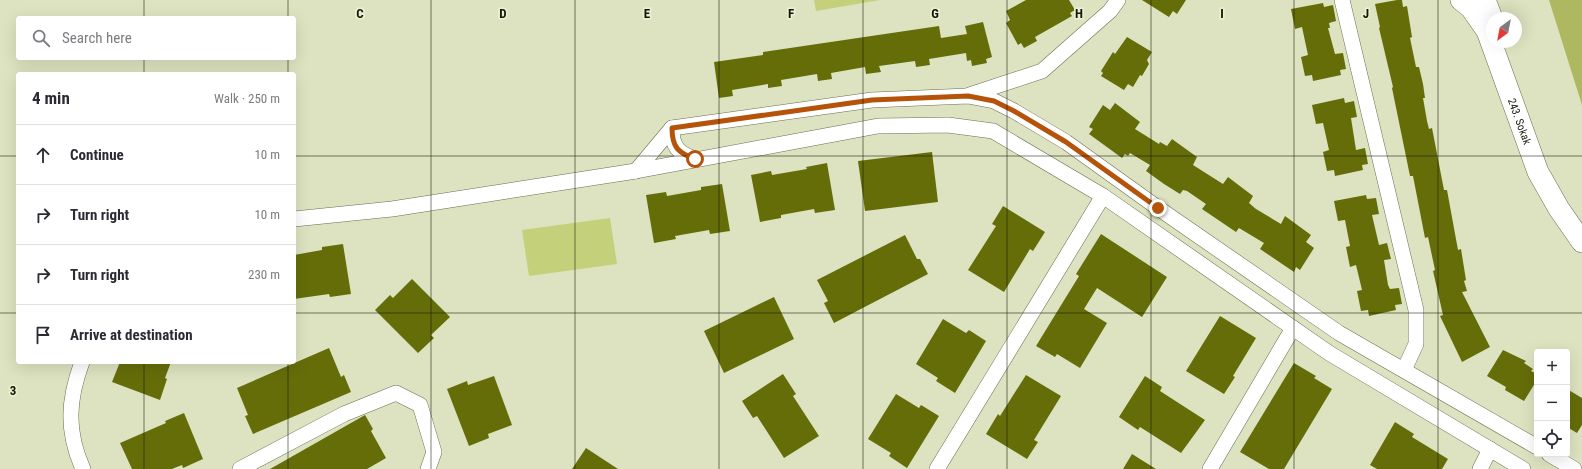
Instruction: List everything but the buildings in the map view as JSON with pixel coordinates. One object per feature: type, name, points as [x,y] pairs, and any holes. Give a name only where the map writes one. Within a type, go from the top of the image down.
[{"type":"street","points":[[968,96],[1042,70],[1110,11],[1118,0]]},
{"type":"street","points":[[1342,0],[1416,310],[1416,344],[1404,370]]},
{"type":"street","name":"243. Sokak","points":[[1461,0],[1471,8],[1487,31],[1538,172],[1559,209],[1582,242]]},
{"type":"street","points":[[1485,0],[1490,12]]},
{"type":"street","name":"243. Sokak","points":[[1504,48],[1553,176],[1582,224]]},
{"type":"street","points":[[636,171],[672,128],[872,100],[968,96],[994,101],[1014,111],[1066,142],[1158,208],[1340,333],[1534,445]]},
{"type":"street","points":[[296,219],[392,208],[636,171],[878,126],[948,124],[993,131],[1104,196],[1329,353],[1522,469]]},
{"type":"street","points":[[672,128],[672,135],[676,148],[682,154],[695,159]]},
{"type":"street","points":[[938,469],[1104,196]]},
{"type":"street","points":[[1210,469],[1293,328]]},
{"type":"street","points":[[81,364],[75,381],[70,408],[75,452],[83,469]]},
{"type":"street","points":[[240,469],[344,414],[396,393],[420,405],[434,452],[428,469]]},
{"type":"street","points":[[1480,469],[1490,449]]},
{"type":"street","points":[[1554,457],[1574,469]]},
{"type":"green space","points":[[814,0],[880,0],[816,11]]},
{"type":"green space","points":[[1549,0],[1582,0],[1582,105]]},
{"type":"green space","points":[[610,218],[617,264],[529,276],[522,230]]},
{"type":"route","points":[[695,159],[682,154],[676,148],[672,135],[672,128],[872,100],[968,96],[994,101],[1014,111],[1066,142],[1158,208]]}]
